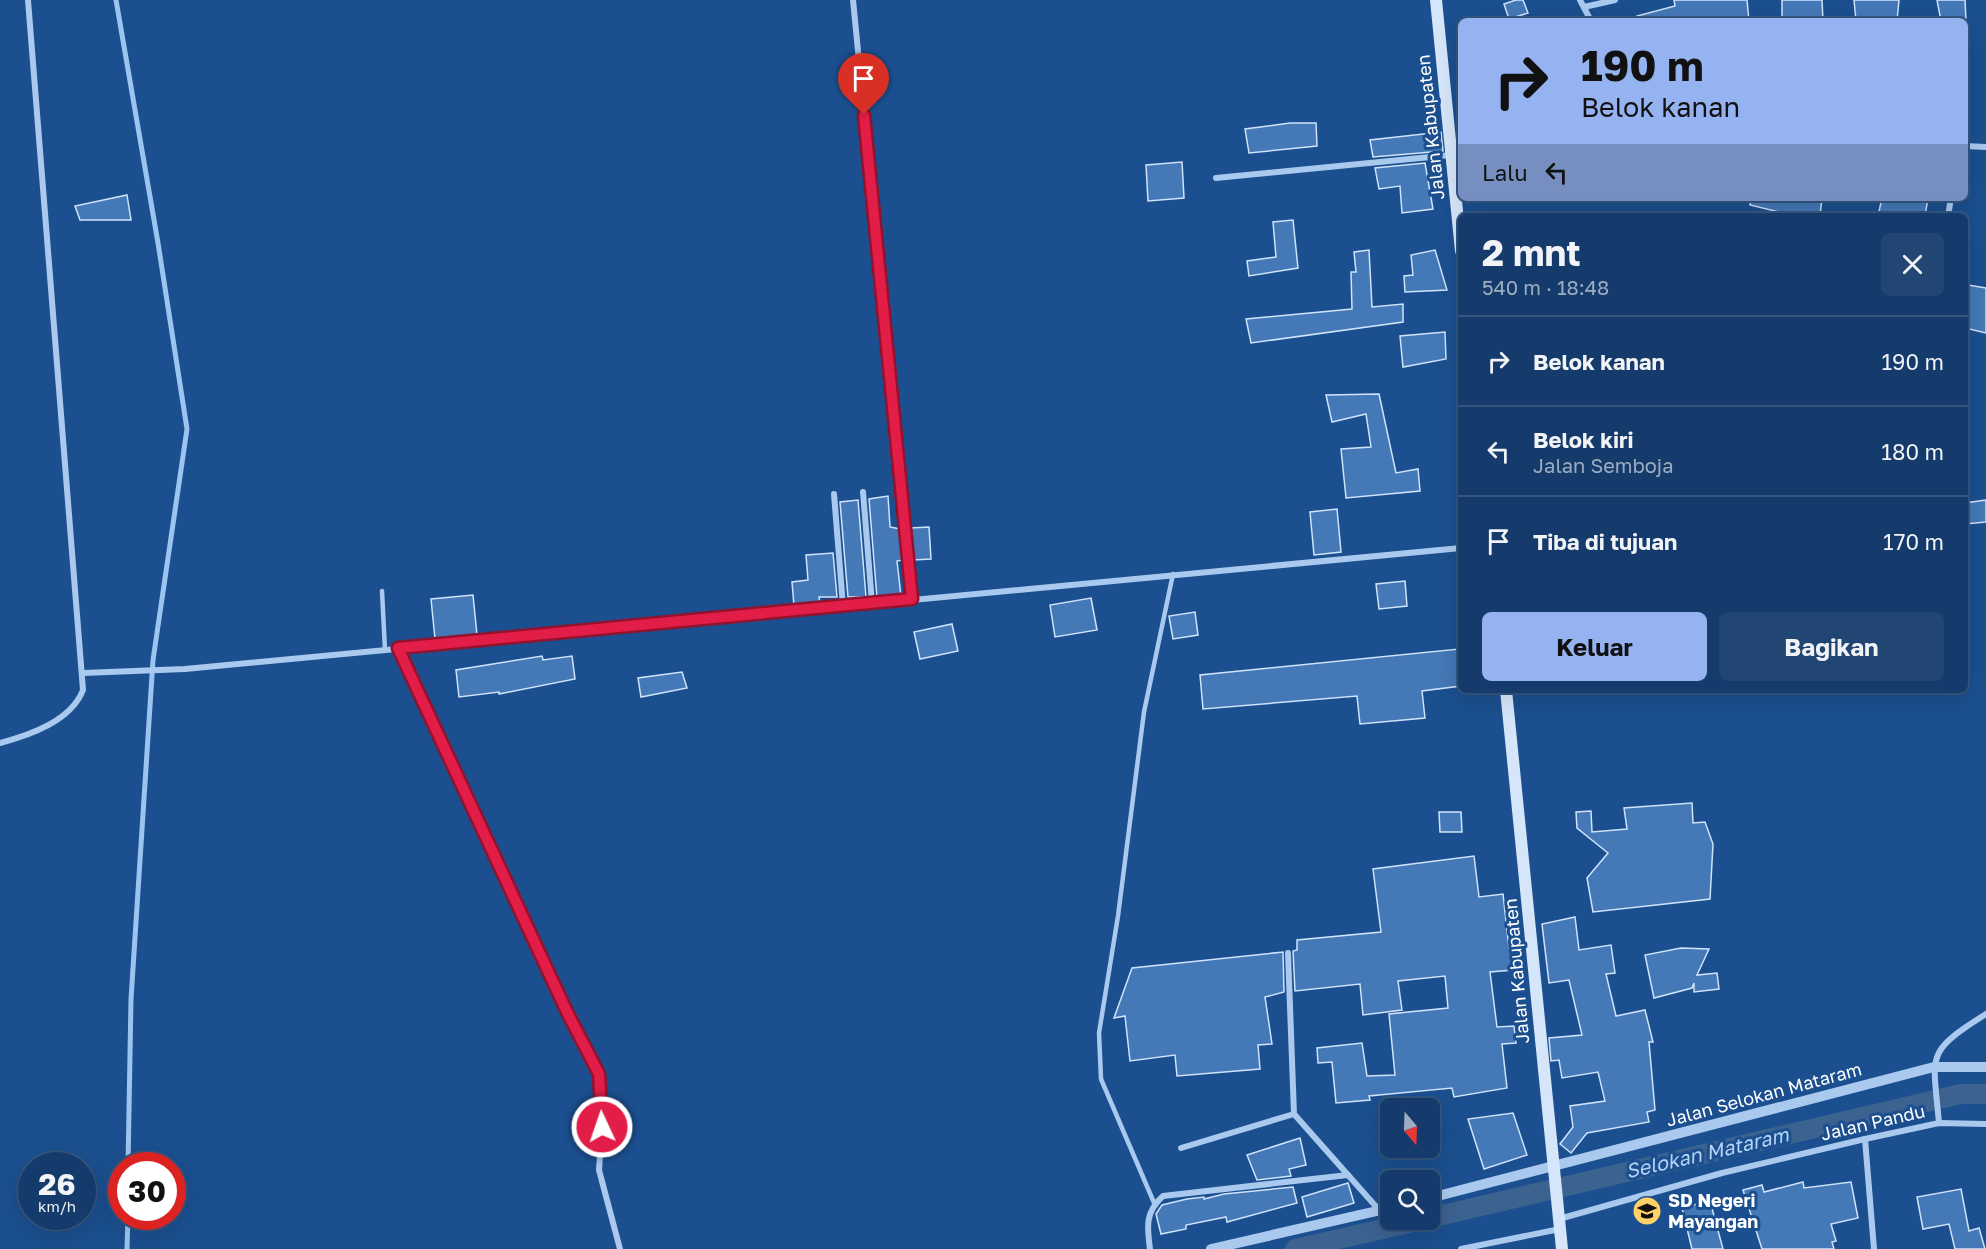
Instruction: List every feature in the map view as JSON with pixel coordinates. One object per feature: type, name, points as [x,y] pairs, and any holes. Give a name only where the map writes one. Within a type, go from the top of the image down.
[{"type":"main road","name":"Jalan Kabupaten","points":[[1436,0],[1458,222]]},
{"type":"main road","name":"Jalan Kabupaten","points":[[1506,693],[1522,830],[1562,1249]]},
{"type":"street","points":[[0,743],[38,730],[75,706],[83,690],[28,0]]},
{"type":"street","points":[[853,0],[912,599]]},
{"type":"street","points":[[1580,0],[1590,18]]},
{"type":"street","points":[[1584,7],[1615,0]]},
{"type":"street","points":[[1968,146],[1986,147]]},
{"type":"street","points":[[1216,178],[1451,155]]},
{"type":"street","points":[[862,492],[872,603]]},
{"type":"street","points":[[834,494],[843,606]]},
{"type":"street","points":[[83,673],[115,674],[185,669],[1458,548]]},
{"type":"street","points":[[398,648],[567,1012],[599,1074],[602,1127],[599,1170],[620,1249]]},
{"type":"street","points":[[1211,1249],[1379,1211],[1294,1114],[1288,953]]},
{"type":"street","points":[[1939,1123],[1934,1067],[1940,1048],[1956,1033],[1986,1014]]},
{"type":"street","name":"Jalan Selokan Mataram","points":[[1440,1196],[1553,1171],[1934,1067],[1986,1067]]},
{"type":"street","points":[[1181,1148],[1294,1114]]},
{"type":"street","name":"Jalan Pandu","points":[[1559,1222],[1722,1173],[1865,1139],[1939,1123],[1986,1124]]},
{"type":"street","points":[[1865,1139],[1874,1249]]},
{"type":"street","points":[[1150,1249],[1146,1223],[1155,1205],[1163,1196],[1348,1175]]},
{"type":"street","points":[[1461,1249],[1559,1222]]},
{"type":"lane","points":[[1155,1205],[1101,1079],[1099,1033],[1118,916],[1143,712],[1173,574]]},
{"type":"lane","points":[[382,591],[385,650]]},
{"type":"building","points":[[1523,0],[1528,13],[1509,18],[1504,4]]},
{"type":"building","points":[[1674,0],[1747,0],[1749,18],[1637,18],[1637,16],[1675,6]]},
{"type":"building","points":[[1782,0],[1822,0],[1823,18],[1782,18]]},
{"type":"building","points":[[1854,0],[1899,0],[1897,18],[1856,18]]},
{"type":"building","points":[[1937,0],[1965,0],[1966,18],[1940,18]]},
{"type":"building","points":[[1290,123],[1316,123],[1317,146],[1249,153],[1245,129]]},
{"type":"building","points":[[1441,132],[1443,151],[1373,157],[1370,140]]},
{"type":"building","points":[[1182,162],[1184,198],[1148,201],[1146,165]]},
{"type":"building","points":[[1425,163],[1433,209],[1402,213],[1400,186],[1379,189],[1375,168]]},
{"type":"building","points":[[127,195],[131,220],[80,220],[75,206]]},
{"type":"building","points":[[1751,201],[1822,201],[1820,213],[1783,213],[1750,205]]},
{"type":"building","points":[[1881,201],[1928,201],[1926,213],[1879,213]]},
{"type":"building","points":[[1293,220],[1298,268],[1249,276],[1247,261],[1276,257],[1273,222]]},
{"type":"building","points":[[1369,250],[1372,307],[1403,304],[1403,322],[1251,343],[1246,319],[1352,309],[1351,272],[1356,272],[1354,252]]},
{"type":"building","points":[[1435,250],[1447,290],[1405,292],[1404,276],[1413,275],[1411,255]]},
{"type":"building","points":[[1968,285],[1986,288],[1986,333],[1968,329]]},
{"type":"building","points":[[1445,332],[1446,359],[1403,367],[1400,336]]},
{"type":"building","points":[[1379,394],[1396,473],[1418,469],[1420,491],[1346,498],[1341,449],[1371,447],[1366,414],[1332,422],[1326,395]]},
{"type":"building","points":[[888,496],[890,527],[900,529],[903,560],[897,561],[901,596],[877,598],[869,499]]},
{"type":"building","points":[[858,500],[866,597],[848,597],[840,502]]},
{"type":"building","points":[[1986,500],[1986,522],[1968,524],[1968,503]]},
{"type":"building","points":[[1337,509],[1341,552],[1314,555],[1310,512]]},
{"type":"building","points":[[929,527],[931,559],[913,560],[910,528]]},
{"type":"building","points":[[833,553],[837,597],[819,597],[820,604],[794,606],[792,582],[808,580],[806,555]]},
{"type":"building","points":[[1405,581],[1407,606],[1379,609],[1376,584]]},
{"type":"building","points":[[473,595],[477,635],[435,639],[431,599]]},
{"type":"building","points":[[1091,598],[1097,630],[1055,637],[1050,605]]},
{"type":"building","points":[[1195,612],[1198,635],[1173,639],[1169,616]]},
{"type":"building","points":[[952,624],[958,651],[920,659],[914,632]]},
{"type":"building","points":[[1458,649],[1458,686],[1422,691],[1425,718],[1360,724],[1357,696],[1203,709],[1200,675]]},
{"type":"building","points":[[542,656],[543,660],[572,656],[575,679],[499,694],[499,692],[459,697],[456,670]]},
{"type":"building","points":[[682,672],[687,688],[641,697],[638,678]]},
{"type":"building","points":[[1692,803],[1693,823],[1705,822],[1713,844],[1710,899],[1593,912],[1587,878],[1608,853],[1577,828],[1576,812],[1591,811],[1592,832],[1627,829],[1624,808]]},
{"type":"building","points":[[1439,812],[1461,812],[1462,832],[1440,832]]},
{"type":"building","points":[[1474,856],[1479,897],[1503,894],[1509,948],[1511,948],[1513,970],[1490,972],[1497,1027],[1514,1026],[1516,1043],[1502,1044],[1507,1088],[1454,1097],[1452,1088],[1369,1096],[1370,1100],[1336,1103],[1332,1062],[1318,1063],[1317,1048],[1362,1043],[1367,1076],[1395,1075],[1389,1014],[1448,1008],[1445,976],[1398,981],[1402,1010],[1363,1015],[1360,984],[1295,991],[1293,951],[1297,950],[1297,940],[1381,932],[1373,869]]},
{"type":"building","points":[[1575,917],[1579,950],[1611,945],[1615,973],[1606,974],[1616,1016],[1645,1010],[1653,1042],[1649,1042],[1655,1110],[1647,1112],[1649,1122],[1587,1133],[1571,1153],[1560,1144],[1573,1127],[1570,1106],[1605,1101],[1598,1072],[1562,1078],[1559,1060],[1551,1061],[1549,1038],[1582,1035],[1569,980],[1549,983],[1542,924]]},
{"type":"building","points":[[1681,948],[1709,949],[1697,975],[1717,973],[1719,989],[1694,992],[1694,983],[1692,988],[1654,998],[1645,955]]},
{"type":"building","points":[[1283,952],[1284,992],[1265,997],[1272,1044],[1258,1045],[1260,1069],[1177,1076],[1175,1055],[1130,1061],[1125,1016],[1114,1018],[1132,968]]},
{"type":"building","points":[[1513,1113],[1527,1155],[1484,1169],[1468,1119]]},
{"type":"building","points":[[1300,1138],[1306,1165],[1289,1169],[1291,1176],[1257,1180],[1247,1155]]},
{"type":"building","points":[[1803,1182],[1804,1188],[1851,1182],[1858,1218],[1831,1224],[1836,1241],[1832,1242],[1834,1249],[1762,1249],[1743,1190],[1762,1185],[1764,1192]]},
{"type":"building","points":[[1348,1183],[1354,1203],[1307,1217],[1302,1197]]},
{"type":"building","points":[[1293,1187],[1297,1203],[1227,1222],[1226,1217],[1186,1225],[1186,1229],[1161,1234],[1156,1214],[1162,1205],[1187,1199],[1204,1197],[1204,1199],[1224,1194]]},
{"type":"building","points":[[1961,1189],[1969,1231],[1979,1228],[1985,1249],[1955,1249],[1949,1224],[1923,1229],[1917,1197]]},
{"type":"building","points":[[1710,1201],[1723,1249],[1692,1249],[1682,1208]]},
{"type":"waterway","points":[[116,0],[187,429],[153,660],[131,999],[128,1152]]},
{"type":"waterway","name":"Selokan Mataram","points":[[1440,1216],[1961,1094],[1986,1094]]},
{"type":"waterway","points":[[127,1249],[128,1230]]},
{"type":"waterway","name":"Selokan Mataram","points":[[1295,1249],[1380,1230]]},
{"type":"place","name":"SD Negeri Mayangan","points":[[1647,1211]]},
{"type":"route","points":[[602,1127],[599,1074],[567,1012],[398,648],[912,599],[864,115]]}]
